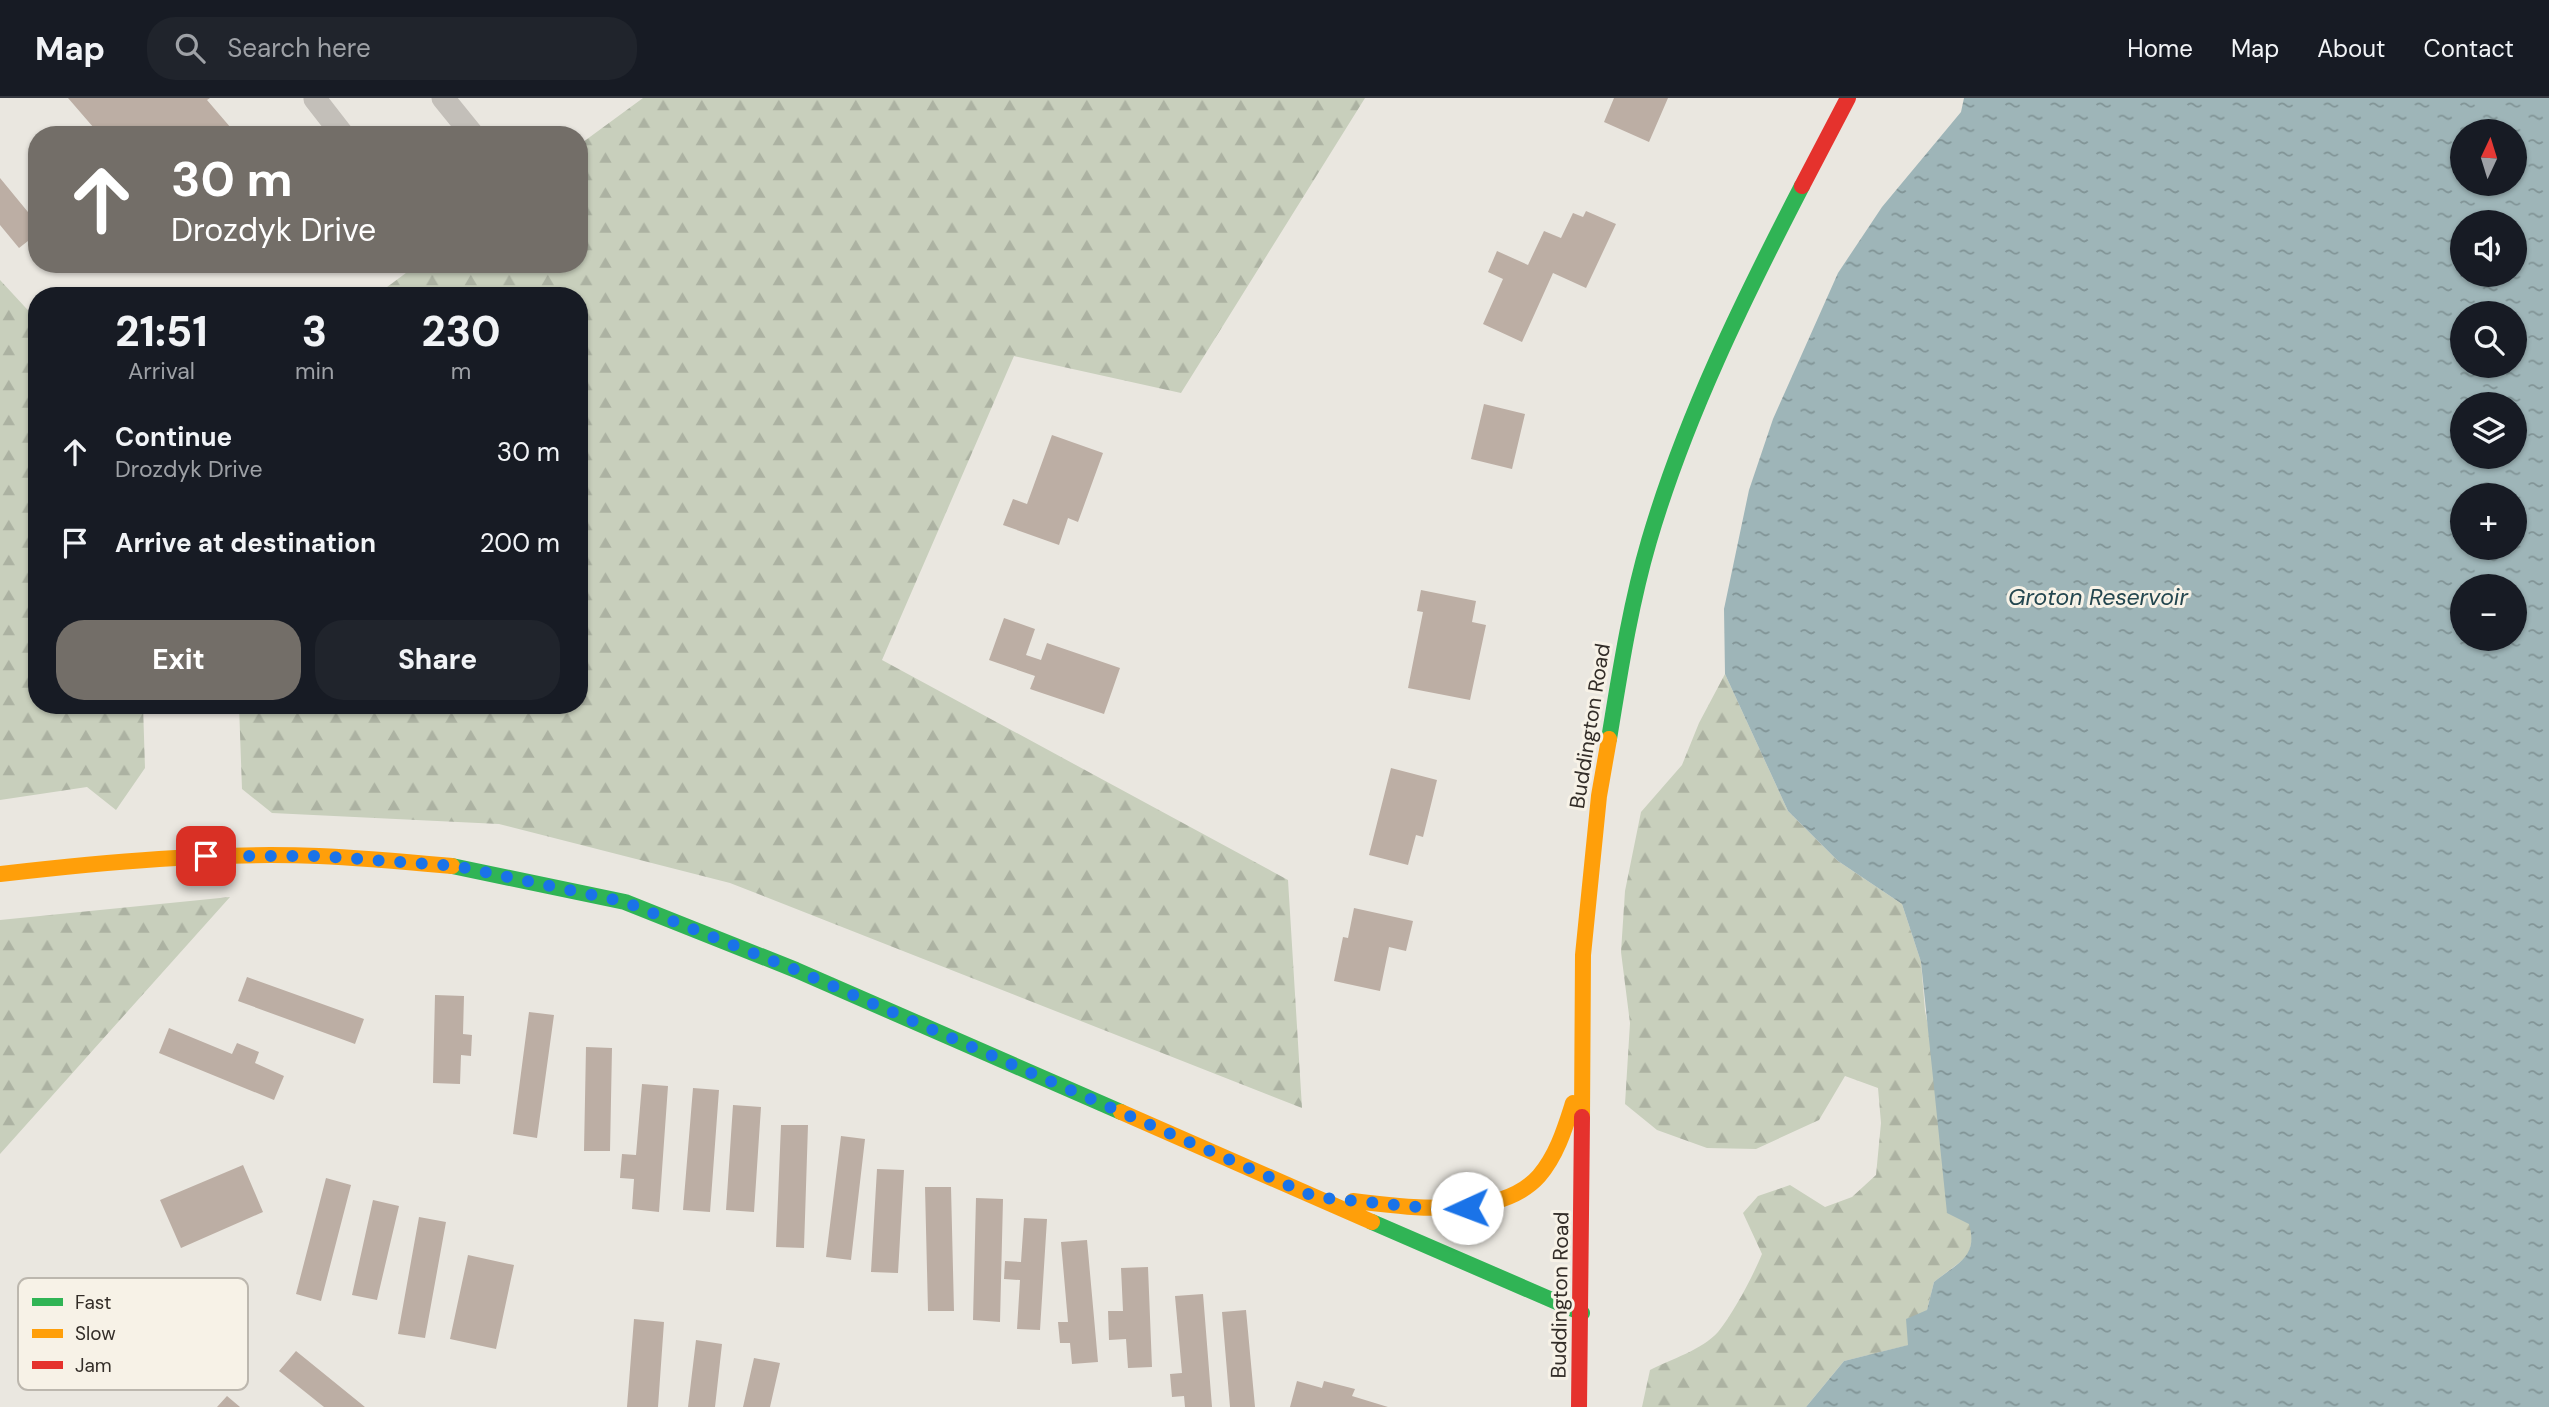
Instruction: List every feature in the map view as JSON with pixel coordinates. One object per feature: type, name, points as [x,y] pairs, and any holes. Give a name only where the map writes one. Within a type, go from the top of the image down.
[{"type":"street","name":"Buddington Road","points":[[1579,1407],[1582,1313],[1583,955],[1599,796],[1630,611],[1646,551],[1683,439],[1761,265],[1848,98]]},
{"type":"street","points":[[0,874],[94,863],[206,856],[318,856],[456,866],[625,902],[796,970],[1582,1313]]},
{"type":"street","points":[[1315,1197],[1448,1210],[1486,1205],[1522,1189],[1539,1176],[1560,1143],[1583,1075]]},
{"type":"lane","points":[[443,98],[466,126]]},
{"type":"lane","points":[[315,99],[336,126]]},
{"type":"green space","points":[[643,98],[1365,98],[1181,393],[1014,356],[882,660],[1288,880],[1302,1108],[730,883],[499,824],[272,813],[242,789],[239,714],[588,714],[588,287],[387,287],[406,273],[588,273],[588,138]]},
{"type":"green space","points":[[0,280],[28,310],[28,714],[143,714],[145,768],[116,810],[87,787],[0,800]]},
{"type":"green space","points":[[1725,674],[1788,811],[1838,861],[1902,904],[1921,962],[1925,1011],[1973,1237],[1968,1256],[1934,1282],[1927,1310],[1909,1345],[1844,1361],[1806,1407],[1642,1407],[1650,1370],[1695,1349],[1718,1332],[1753,1274],[1762,1254],[1743,1213],[1758,1196],[1790,1185],[1825,1207],[1852,1197],[1876,1175],[1881,1123],[1878,1088],[1845,1076],[1819,1120],[1756,1149],[1707,1148],[1657,1130],[1625,1104],[1630,1023],[1621,952],[1625,891],[1641,812],[1682,765],[1699,723]]},
{"type":"green space","points":[[230,897],[0,1154],[0,920]]},
{"type":"water","name":"Groton Reservoir","points":[[1964,98],[2549,98],[2549,1407],[1806,1407],[1844,1361],[1908,1345],[1906,1319],[1927,1310],[1934,1282],[1964,1259],[1971,1244],[1969,1224],[1947,1213],[1921,962],[1902,904],[1838,861],[1788,811],[1725,674],[1724,609],[1749,490],[1773,419],[1838,273],[1882,207],[1961,112]]},
{"type":"building","points":[[68,98],[210,98],[207,100],[229,126],[92,126]]},
{"type":"building","points":[[1614,98],[1668,98],[1649,142],[1604,122]]},
{"type":"building","points":[[0,178],[28,212],[28,241],[19,248],[0,225]]},
{"type":"building","points":[[1586,211],[1616,224],[1586,288],[1553,273],[1522,342],[1483,324],[1503,279],[1488,272],[1497,251],[1528,265],[1544,231],[1561,238],[1573,213],[1583,217]]},
{"type":"building","points":[[1484,404],[1525,414],[1512,469],[1471,459]]},
{"type":"building","points":[[1052,435],[1103,453],[1078,522],[1068,518],[1059,545],[1003,525],[1013,499],[1027,504]]},
{"type":"building","points":[[1421,590],[1476,601],[1472,622],[1486,625],[1470,700],[1408,688],[1423,612],[1417,611]]},
{"type":"building","points":[[1004,618],[1035,629],[1026,655],[1041,660],[1047,643],[1120,668],[1104,714],[1030,689],[1035,676],[989,660]]},
{"type":"building","points":[[1391,768],[1437,780],[1423,837],[1416,835],[1408,865],[1369,855]]},
{"type":"building","points":[[1354,908],[1413,921],[1406,951],[1389,947],[1380,991],[1334,981],[1343,937],[1348,938]]},
{"type":"building","points":[[247,977],[364,1019],[355,1044],[238,1001]]},
{"type":"building","points":[[435,995],[464,996],[463,1034],[472,1035],[471,1056],[461,1055],[460,1084],[433,1083]]},
{"type":"building","points":[[529,1012],[554,1015],[537,1138],[513,1134]]},
{"type":"building","points":[[169,1028],[232,1054],[237,1043],[259,1052],[255,1063],[284,1076],[274,1100],[159,1053]]},
{"type":"building","points":[[586,1047],[612,1048],[610,1151],[584,1151]]},
{"type":"building","points":[[642,1084],[668,1086],[659,1212],[632,1209],[634,1179],[620,1178],[622,1154],[636,1155]]},
{"type":"building","points":[[693,1088],[719,1090],[710,1212],[683,1210]]},
{"type":"building","points":[[733,1105],[761,1107],[754,1212],[726,1210]]},
{"type":"building","points":[[781,1125],[808,1125],[804,1248],[776,1247]]},
{"type":"building","points":[[841,1136],[865,1139],[851,1260],[826,1257]]},
{"type":"building","points":[[243,1165],[263,1212],[181,1248],[160,1200]]},
{"type":"building","points":[[877,1169],[904,1170],[898,1273],[871,1272]]},
{"type":"building","points":[[326,1178],[351,1185],[321,1301],[296,1294]]},
{"type":"building","points":[[925,1187],[951,1187],[954,1311],[928,1311]]},
{"type":"building","points":[[976,1198],[1003,1199],[1000,1322],[973,1320]]},
{"type":"building","points":[[373,1200],[399,1206],[377,1300],[352,1295]]},
{"type":"building","points":[[419,1217],[446,1222],[425,1338],[398,1334]]},
{"type":"building","points":[[1024,1218],[1047,1219],[1040,1330],[1017,1329],[1020,1280],[1004,1279],[1005,1261],[1021,1262]]},
{"type":"building","points":[[1087,1240],[1098,1362],[1072,1364],[1070,1343],[1060,1343],[1058,1322],[1068,1322],[1061,1242]]},
{"type":"building","points":[[468,1255],[514,1265],[496,1349],[450,1339]]},
{"type":"building","points":[[1148,1267],[1152,1367],[1128,1368],[1126,1339],[1109,1340],[1108,1311],[1123,1311],[1121,1268]]},
{"type":"building","points":[[1203,1294],[1212,1407],[1185,1407],[1184,1396],[1172,1397],[1170,1374],[1182,1373],[1175,1296]]},
{"type":"building","points":[[1246,1310],[1255,1407],[1230,1407],[1222,1312]]},
{"type":"building","points":[[634,1319],[664,1322],[658,1407],[627,1407]]},
{"type":"building","points":[[696,1340],[722,1344],[715,1407],[688,1407]]},
{"type":"building","points":[[296,1351],[365,1407],[324,1407],[279,1371]]},
{"type":"building","points":[[754,1358],[780,1363],[770,1407],[743,1407]]},
{"type":"building","points":[[1297,1381],[1322,1388],[1324,1381],[1355,1389],[1352,1396],[1388,1407],[1290,1407]]},
{"type":"building","points":[[227,1396],[240,1407],[217,1407]]},
{"type":"traffic: fast","points":[[1609,739],[1636,590],[1663,495],[1717,360],[1802,186]]},
{"type":"traffic: fast","points":[[452,866],[625,902],[796,970],[1121,1112]]},
{"type":"traffic: fast","points":[[1372,1222],[1582,1313]]},
{"type":"traffic: slow","points":[[1582,1117],[1583,955],[1599,796],[1609,739]]},
{"type":"traffic: slow","points":[[0,874],[119,862],[239,855],[319,856],[452,866]]},
{"type":"traffic: slow","points":[[1353,1201],[1451,1208],[1501,1200],[1522,1190],[1545,1168],[1560,1141],[1573,1103]]},
{"type":"traffic: slow","points":[[1121,1112],[1372,1222]]},
{"type":"traffic: jam","points":[[1802,186],[1848,98]]},
{"type":"traffic: jam","points":[[1579,1407],[1582,1117]]},
{"type":"route","points":[[206,856],[318,856],[456,866],[625,902],[796,970],[1315,1197],[1448,1210],[1467,1208]]}]
